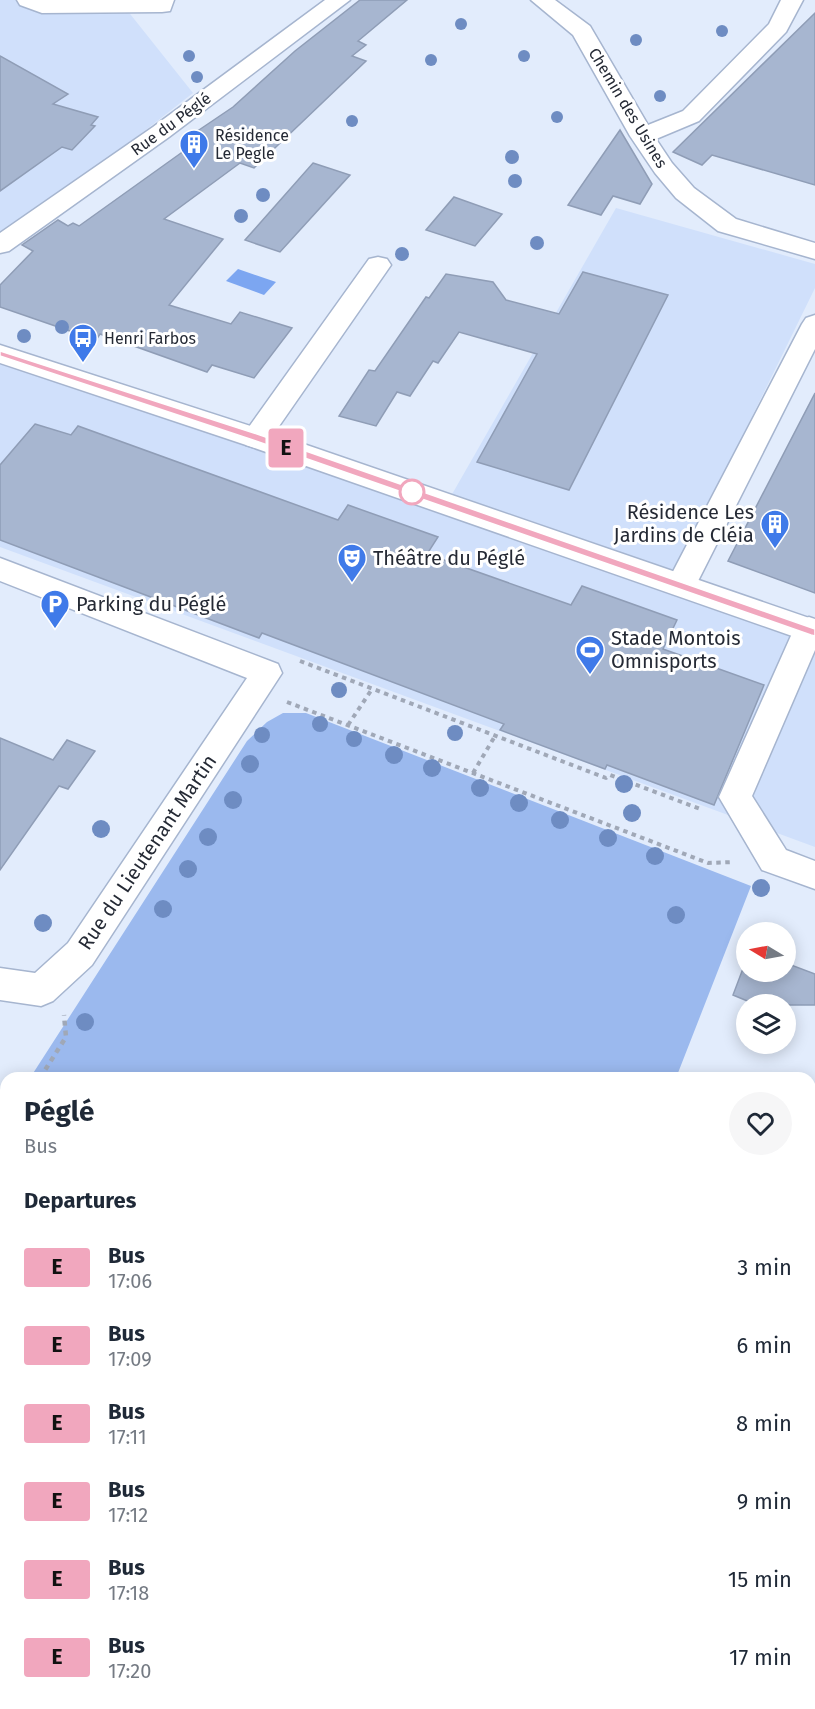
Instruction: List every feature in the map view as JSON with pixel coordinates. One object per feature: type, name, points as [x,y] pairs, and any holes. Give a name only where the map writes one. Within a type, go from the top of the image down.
[{"type":"street","points":[[28,0],[42,7],[162,6],[163,0]]},
{"type":"street","name":"Rue du Péglé","points":[[0,245],[161,132],[339,0]]},
{"type":"street","name":"Chemin des Usines","points":[[542,0],[582,31],[642,136],[663,168],[684,193],[727,225],[815,251]]},
{"type":"street","points":[[642,136],[691,116],[778,27],[792,0]]},
{"type":"street","points":[[256,438],[378,265]]},
{"type":"street","points":[[681,585],[815,324]]},
{"type":"street","points":[[0,354],[256,438],[812,631],[735,797],[774,861],[815,875]]},
{"type":"street","points":[[0,569],[261,681]]},
{"type":"street","name":"Rue du Lieutenant Martin","points":[[0,984],[41,990],[80,954],[261,681]]},
{"type":"path","points":[[298,660],[606,778],[610,775],[754,829]]},
{"type":"path","points":[[261,681],[348,726],[708,863],[774,861]]},
{"type":"path","points":[[348,726],[372,689]]},
{"type":"path","points":[[473,773],[495,736]]},
{"type":"path","points":[[44,1072],[66,1037],[66,1021],[52,980]]},
{"type":"shaded area","points":[[0,0],[119,0],[193,93],[0,244]]},
{"type":"shaded area","points":[[616,208],[815,264],[815,288],[675,574],[815,629],[815,847],[0,547],[0,346],[451,496]]},
{"type":"shaded area","points":[[238,269],[276,282],[264,295],[226,281]]},
{"type":"shaded area","points":[[283,713],[306,713],[751,886],[678,1072],[34,1072],[247,741],[267,722]]},
{"type":"building","points":[[360,0],[407,0],[358,41],[366,45],[352,56],[366,61],[254,168],[240,163],[164,219],[223,239],[169,305],[231,324],[240,312],[292,328],[254,378],[212,365],[207,372],[100,334],[96,340],[0,307],[0,285],[33,251],[22,245],[58,220],[68,226],[73,223],[79,226],[202,138],[193,134],[233,107],[295,51]]},
{"type":"building","points":[[815,13],[815,185],[712,155],[702,165],[673,152]]},
{"type":"building","points":[[0,56],[68,94],[53,104],[98,117],[91,125],[95,126],[72,150],[62,147],[0,191]]},
{"type":"building","points":[[620,130],[652,184],[640,204],[613,196],[601,215],[568,205]]},
{"type":"building","points":[[313,163],[350,175],[280,252],[245,240]]},
{"type":"building","points":[[454,197],[502,214],[475,246],[426,230]]},
{"type":"building","points":[[583,272],[668,295],[569,490],[477,462],[537,354],[459,332],[438,363],[433,361],[410,396],[397,392],[376,426],[339,416],[369,370],[375,371],[426,297],[429,298],[446,274],[493,282],[506,300],[559,314]]},
{"type":"building","points":[[815,393],[815,593],[728,561]]},
{"type":"building","points":[[35,424],[71,435],[78,426],[338,520],[348,505],[438,537],[427,554],[571,605],[582,586],[677,620],[663,649],[764,685],[714,805],[607,765],[605,769],[500,730],[504,724],[262,633],[259,638],[0,540],[0,465]]},
{"type":"building","points":[[0,738],[53,760],[67,740],[95,751],[68,789],[59,786],[0,870]]},
{"type":"building","points":[[796,967],[815,974],[815,1005],[796,1005],[796,994],[733,995],[738,982],[796,982]]},
{"type":"bus line","name":"E","points":[[0,354],[256,438],[815,632]]},
{"type":"place","name":"Résidence Le Pegle","points":[[194,170]]},
{"type":"place","name":"Henri Farbos","points":[[83,364]]},
{"type":"place","name":"Résidence Les Jardins de Cléia","points":[[775,550]]},
{"type":"place","name":"Théâtre du Péglé","points":[[352,584]]},
{"type":"place","name":"Parking du Péglé","points":[[55,630]]},
{"type":"place","name":"Stade Montois Omnisports","points":[[590,676]]}]
